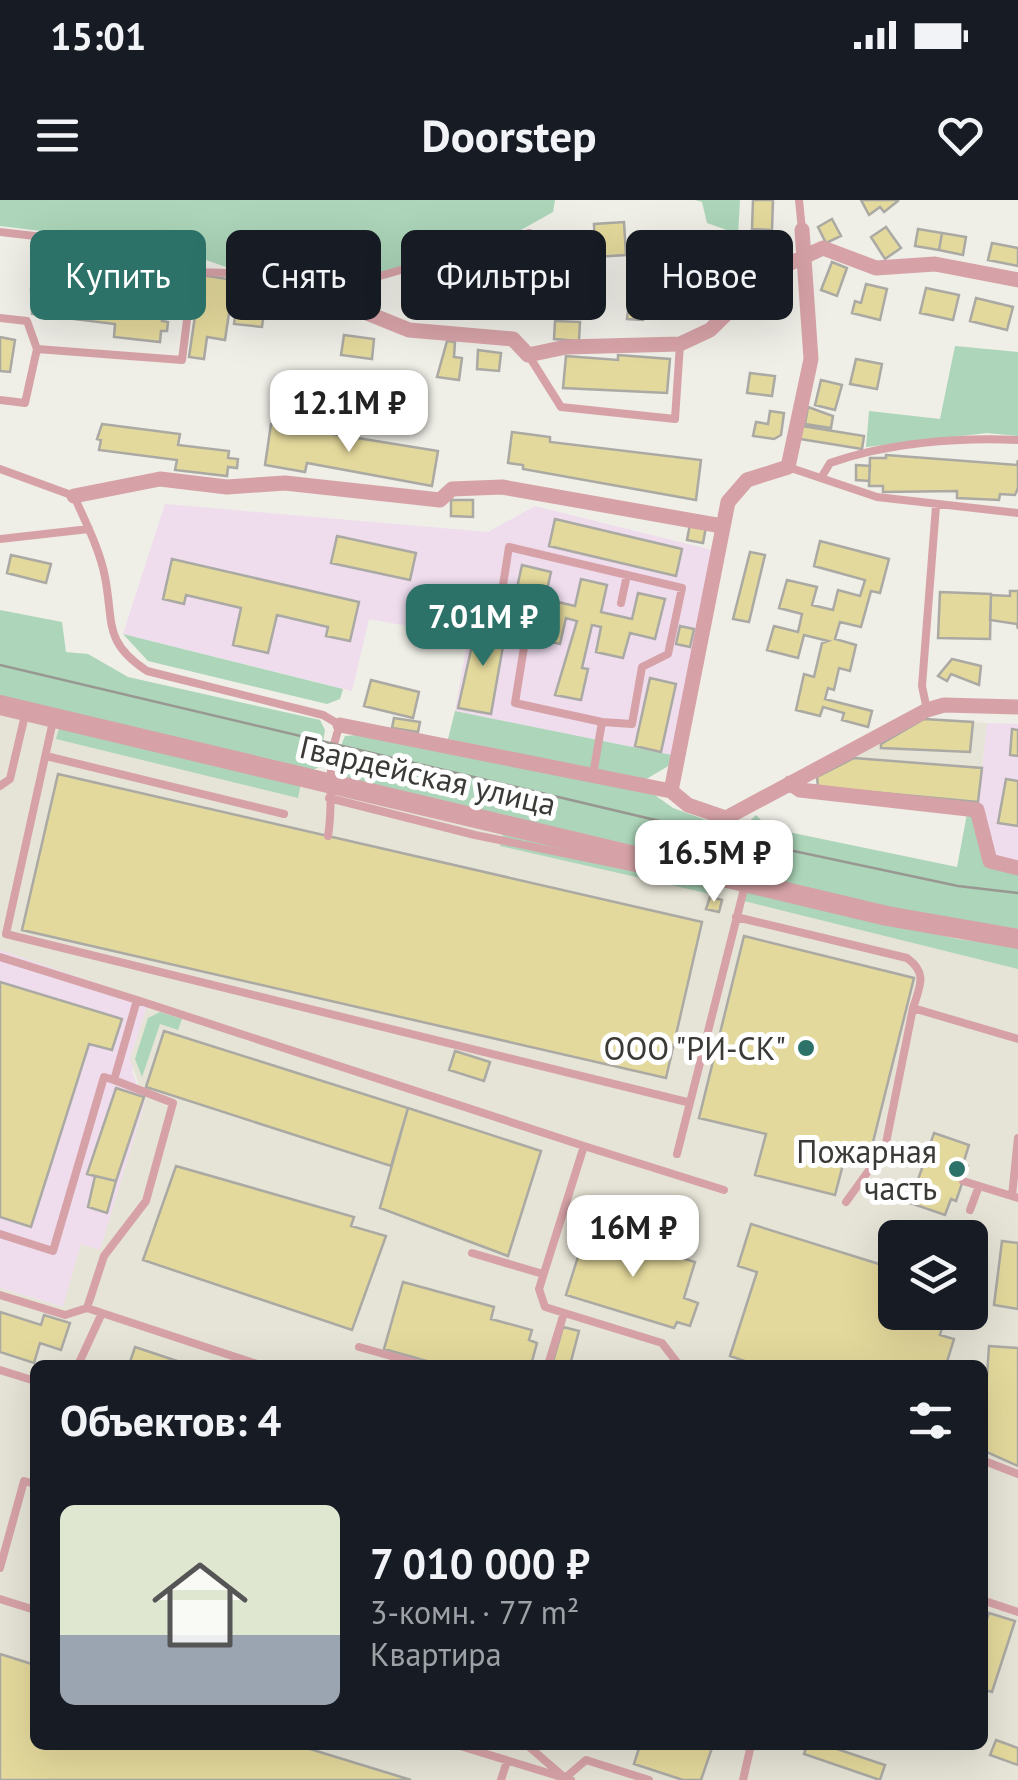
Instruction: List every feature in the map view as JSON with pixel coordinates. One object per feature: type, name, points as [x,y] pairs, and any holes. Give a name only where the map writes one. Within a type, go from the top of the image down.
[{"type":"street","points":[[671,792],[728,502],[747,480],[788,467],[811,358],[802,230]]},
{"type":"street","points":[[381,319],[409,330],[513,339],[528,355],[566,347],[680,344],[710,330],[767,274],[823,248],[876,268],[936,264],[1018,280]]},
{"type":"street","points":[[74,496],[160,479],[227,487],[285,483],[440,500],[452,490],[502,488],[722,526]]},
{"type":"street","name":"Гвардейская улица","points":[[0,705],[328,790],[714,872],[744,885],[887,916],[1018,939]]},
{"type":"street","points":[[714,872],[726,818],[790,783],[927,710],[944,705],[1018,707]]},
{"type":"street","points":[[340,725],[671,792],[688,804],[726,818]]},
{"type":"street","points":[[790,783],[800,790],[977,810],[990,861],[1018,868]]},
{"type":"lane","points":[[799,200],[802,230]]},
{"type":"lane","points":[[0,232],[30,235]]},
{"type":"lane","points":[[0,318],[27,322],[37,349],[25,404],[0,400]]},
{"type":"lane","points":[[37,349],[182,360],[187,320]]},
{"type":"lane","points":[[528,355],[561,407],[675,420],[680,344]]},
{"type":"lane","points":[[821,478],[830,463],[861,452],[986,438],[1018,440]]},
{"type":"lane","points":[[788,467],[876,497],[1018,512]]},
{"type":"lane","points":[[0,469],[74,496],[105,574],[109,627],[123,656],[146,671],[323,715],[340,725],[328,790],[328,836]]},
{"type":"lane","points":[[927,710],[922,686],[936,506]]},
{"type":"lane","points":[[0,538],[89,529]]},
{"type":"lane","points":[[509,547],[682,588],[668,654],[642,667],[632,724],[602,722],[515,703],[525,641],[500,604],[509,547]]},
{"type":"lane","points":[[621,603],[627,575]]},
{"type":"lane","points":[[0,786],[10,779],[26,711]]},
{"type":"lane","points":[[54,716],[3,933],[686,1102]]},
{"type":"lane","points":[[594,776],[602,722]]},
{"type":"lane","points":[[46,756],[284,814]]},
{"type":"lane","points":[[328,790],[475,835],[744,885],[686,1102],[677,1154]]},
{"type":"lane","points":[[736,917],[907,958],[918,966],[923,978],[913,1008],[885,1148],[846,1202]]},
{"type":"lane","points":[[0,957],[724,1190]]},
{"type":"lane","points":[[114,1080],[137,1000]]},
{"type":"lane","points":[[913,1008],[1018,1039]]},
{"type":"lane","points":[[0,1234],[52,1251],[104,1077],[173,1103],[146,1202],[104,1256],[87,1308]]},
{"type":"lane","points":[[963,1181],[1015,1197],[1018,1138]]},
{"type":"lane","points":[[584,1146],[539,1289],[545,1307],[662,1342],[675,1360]]},
{"type":"lane","points":[[970,1210],[979,1186]]},
{"type":"lane","points":[[472,1252],[543,1274]]},
{"type":"lane","points":[[0,1295],[65,1315],[87,1308],[245,1360]]},
{"type":"lane","points":[[80,1360],[102,1313]]},
{"type":"lane","points":[[550,1360],[564,1313]]},
{"type":"lane","points":[[359,1347],[405,1360]]},
{"type":"lane","points":[[0,1370],[30,1379]]},
{"type":"lane","points":[[988,1462],[1018,1474]]},
{"type":"lane","points":[[0,1568],[24,1481],[30,1483]]},
{"type":"lane","points":[[0,1599],[30,1608]]},
{"type":"lane","points":[[988,1602],[1018,1612]]},
{"type":"lane","points":[[473,1750],[568,1779]]},
{"type":"lane","points":[[534,1750],[568,1779]]},
{"type":"lane","points":[[742,1780],[750,1750]]},
{"type":"lane","points":[[568,1779],[586,1760],[649,1780]]},
{"type":"lane","points":[[501,1780],[507,1761]]},
{"type":"shaded area","points":[[165,504],[488,532],[535,506],[712,550],[672,755],[455,711],[468,637],[369,619],[352,691],[123,634]]},
{"type":"shaded area","points":[[0,712],[883,922],[1018,947],[1018,1780],[0,1780],[0,1288],[63,1307],[81,1244],[100,1250],[145,1103],[130,1059],[149,1001],[0,950]]},
{"type":"shaded area","points":[[924,719],[987,723],[978,802],[818,787],[817,777]]},
{"type":"shaded area","points":[[987,723],[1018,724],[1018,862],[995,858],[978,802]]},
{"type":"shaded area","points":[[0,950],[149,1000],[132,1072],[145,1103],[100,1251],[81,1244],[64,1307],[0,1288]]},
{"type":"green space","points":[[0,200],[555,200],[553,212],[521,230],[401,230],[401,269],[381,275],[381,230],[226,230],[226,267],[206,260],[206,230],[33,230],[0,226]]},
{"type":"green space","points":[[695,200],[740,200],[738,230],[707,223],[702,202]]},
{"type":"green space","points":[[955,346],[1018,352],[1018,436],[987,433],[866,447],[869,411],[940,419]]},
{"type":"green space","points":[[0,610],[62,622],[66,652],[88,654],[128,677],[320,720],[325,730],[319,767],[311,771],[0,697]]},
{"type":"green space","points":[[123,634],[343,689],[340,699],[327,704],[148,661]]},
{"type":"green space","points":[[455,711],[672,755],[670,765],[643,781],[448,739]]},
{"type":"green space","points":[[60,725],[301,783],[298,798],[56,739]]},
{"type":"green space","points":[[357,735],[652,793],[673,808],[709,821],[706,860],[341,777],[339,751],[345,736]]},
{"type":"green space","points":[[967,814],[976,818],[981,851],[988,862],[1018,873],[1018,929],[876,906],[739,872],[731,859],[736,834],[756,815],[769,828],[957,867]]},
{"type":"green space","points":[[504,831],[723,880],[719,896],[500,846]]},
{"type":"green space","points":[[748,887],[957,939],[1018,947],[1018,969],[744,901]]},
{"type":"green space","points":[[160,1012],[182,1019],[178,1030],[160,1024],[142,1077],[135,1059],[148,1018]]},
{"type":"building","points":[[753,200],[773,200],[772,230],[752,229]]},
{"type":"building","points":[[861,200],[898,201],[884,212],[880,207],[869,215]]},
{"type":"building","points":[[832,219],[841,236],[826,243],[818,227]]},
{"type":"building","points":[[624,222],[626,255],[606,256],[606,230],[594,230],[594,224]]},
{"type":"building","points":[[886,227],[901,248],[885,259],[871,237]]},
{"type":"building","points":[[918,229],[942,233],[939,250],[915,246]]},
{"type":"building","points":[[942,233],[966,237],[963,255],[939,250]]},
{"type":"building","points":[[992,243],[1018,248],[1018,266],[988,260]]},
{"type":"building","points":[[832,262],[847,268],[837,296],[821,290]]},
{"type":"building","points":[[206,276],[226,279],[225,340],[207,337],[204,359],[189,357],[194,320],[206,320]]},
{"type":"building","points":[[866,284],[887,289],[880,320],[852,313],[855,301],[861,303]]},
{"type":"building","points":[[926,288],[959,295],[953,320],[920,313]]},
{"type":"building","points":[[976,298],[1013,307],[1007,330],[970,321]]},
{"type":"building","points":[[82,320],[168,322],[167,331],[161,331],[160,342],[114,337],[115,324]]},
{"type":"building","points":[[235,320],[263,320],[262,327],[234,324]]},
{"type":"building","points":[[555,321],[580,322],[579,341],[554,339]]},
{"type":"building","points":[[344,335],[374,339],[372,359],[341,355]]},
{"type":"building","points":[[0,337],[15,340],[10,372],[0,371]]},
{"type":"building","points":[[447,341],[455,342],[454,357],[462,358],[459,380],[437,377]]},
{"type":"building","points":[[478,350],[501,353],[499,371],[477,369]]},
{"type":"building","points":[[618,355],[670,359],[667,393],[563,388],[566,356],[618,360]]},
{"type":"building","points":[[856,359],[882,364],[877,389],[850,384]]},
{"type":"building","points":[[750,373],[775,376],[772,396],[747,393]]},
{"type":"building","points":[[821,380],[842,385],[835,410],[815,405]]},
{"type":"building","points":[[808,407],[833,416],[831,428],[805,424]]},
{"type":"building","points":[[770,411],[784,413],[781,435],[774,439],[753,436],[756,422],[768,424]]},
{"type":"building","points":[[102,424],[180,434],[178,445],[229,451],[228,458],[238,459],[237,468],[228,467],[227,476],[175,470],[177,460],[99,450],[101,440],[97,439]]},
{"type":"building","points":[[271,424],[438,451],[432,486],[307,463],[305,472],[265,465]]},
{"type":"building","points":[[802,426],[864,436],[862,449],[800,439]]},
{"type":"building","points":[[512,432],[550,437],[550,442],[701,460],[696,500],[523,469],[523,465],[508,463]]},
{"type":"building","points":[[886,455],[1017,465],[1018,460],[1018,488],[1015,495],[1000,494],[999,500],[957,498],[957,491],[883,492],[883,486],[869,486],[870,458]]},
{"type":"building","points":[[856,465],[870,466],[869,481],[856,480]]},
{"type":"building","points":[[451,500],[473,500],[473,517],[451,516]]},
{"type":"building","points":[[555,519],[682,549],[676,576],[549,546]]},
{"type":"building","points":[[690,524],[706,527],[703,543],[687,540]]},
{"type":"building","points":[[337,536],[416,553],[410,580],[331,563]]},
{"type":"building","points":[[820,541],[889,559],[880,593],[871,591],[861,627],[840,622],[835,639],[856,645],[850,671],[839,668],[834,690],[828,688],[825,699],[872,711],[868,727],[842,720],[844,713],[823,707],[820,716],[796,710],[804,674],[814,677],[822,643],[828,641],[804,635],[798,658],[767,650],[774,626],[798,632],[802,614],[779,608],[787,580],[817,587],[812,605],[833,610],[838,590],[860,596],[865,580],[814,566]]},
{"type":"building","points":[[750,552],[765,555],[749,622],[733,619]]},
{"type":"building","points":[[11,555],[51,564],[46,583],[7,573]]},
{"type":"building","points":[[172,559],[359,602],[350,641],[326,636],[328,627],[277,615],[268,653],[233,645],[241,608],[186,595],[184,604],[163,599]]},
{"type":"building","points":[[522,565],[551,572],[545,599],[575,606],[581,579],[607,585],[601,612],[632,619],[638,593],[665,599],[655,639],[630,633],[623,658],[596,652],[601,627],[592,625],[582,668],[588,669],[581,700],[555,695],[577,621],[566,618],[560,644],[531,637],[538,612],[513,606]]},
{"type":"building","points":[[1010,591],[1018,591],[1018,629],[1017,624],[990,620],[991,595],[1010,596]]},
{"type":"building","points":[[940,592],[991,594],[990,639],[938,638]]},
{"type":"building","points":[[477,623],[506,629],[491,714],[458,708]]},
{"type":"building","points":[[680,626],[694,629],[690,647],[676,644]]},
{"type":"building","points":[[952,659],[981,666],[979,685],[951,674],[947,681],[938,676]]},
{"type":"building","points":[[650,678],[676,684],[661,752],[635,746]]},
{"type":"building","points":[[371,680],[419,692],[413,718],[364,706]]},
{"type":"building","points":[[394,718],[420,722],[418,732],[392,728]]},
{"type":"building","points":[[924,719],[973,722],[970,752],[881,748],[881,744]]},
{"type":"building","points":[[1012,729],[1018,730],[1018,756],[1010,755]]},
{"type":"building","points":[[854,758],[982,768],[978,802],[818,787],[817,777]]},
{"type":"building","points":[[58,774],[702,922],[666,1078],[22,930]]},
{"type":"building","points":[[1006,779],[1018,781],[1018,826],[998,823]]},
{"type":"building","points":[[710,897],[722,900],[719,912],[706,909]]},
{"type":"building","name":"ООО \"РИ-СК\"","points":[[744,936],[914,978],[869,1158],[846,1153],[835,1195],[755,1175],[766,1134],[699,1118]]},
{"type":"building","points":[[0,982],[122,1019],[112,1050],[89,1044],[31,1227],[0,1217]]},
{"type":"building","points":[[164,1031],[408,1108],[391,1166],[146,1087]]},
{"type":"building","points":[[455,1051],[490,1062],[484,1081],[449,1070]]},
{"type":"building","points":[[116,1088],[144,1097],[116,1181],[87,1174]]},
{"type":"building","points":[[408,1108],[541,1151],[508,1256],[380,1208]]},
{"type":"building","points":[[934,1133],[969,1145],[963,1164],[968,1166],[956,1201],[951,1199],[945,1215],[910,1203]]},
{"type":"building","points":[[176,1166],[354,1217],[351,1226],[386,1236],[352,1330],[143,1260]]},
{"type":"building","points":[[95,1176],[116,1181],[107,1213],[88,1207]]},
{"type":"building","points":[[751,1224],[878,1264],[878,1330],[942,1330],[940,1335],[954,1339],[948,1360],[742,1360],[730,1356],[757,1272],[738,1266]]},
{"type":"building","points":[[587,1228],[695,1262],[684,1298],[698,1303],[690,1326],[677,1322],[674,1328],[566,1295]]},
{"type":"building","points":[[1002,1241],[1018,1243],[1018,1309],[994,1305]]},
{"type":"building","points":[[403,1282],[494,1307],[491,1319],[532,1330],[529,1340],[537,1343],[532,1360],[423,1360],[384,1349]]},
{"type":"building","points":[[0,1312],[41,1325],[44,1315],[70,1323],[61,1350],[40,1343],[35,1360],[30,1362],[0,1352]]},
{"type":"building","points":[[563,1327],[579,1331],[571,1360],[553,1360]]},
{"type":"building","points":[[989,1346],[1018,1348],[1018,1466],[988,1453]]},
{"type":"building","points":[[135,1347],[174,1360],[131,1360]]},
{"type":"building","points":[[988,1616],[1015,1621],[992,1692],[988,1691]]},
{"type":"building","points":[[0,1654],[30,1663],[30,1750],[313,1750],[411,1780],[0,1780]]},
{"type":"building","points":[[996,1740],[1018,1748],[1018,1765],[990,1755]]},
{"type":"building","points":[[638,1750],[711,1750],[701,1780],[683,1780],[634,1764]]},
{"type":"building","points":[[805,1750],[840,1750],[885,1765],[880,1780],[804,1754]]},
{"type":"tram line","points":[[0,665],[723,836],[958,886],[1018,893]]},
{"type":"place","name":"ООО \"РИ-СК\"","points":[[806,1048]]},
{"type":"place","name":"Пожарная часть","points":[[957,1169]]}]
